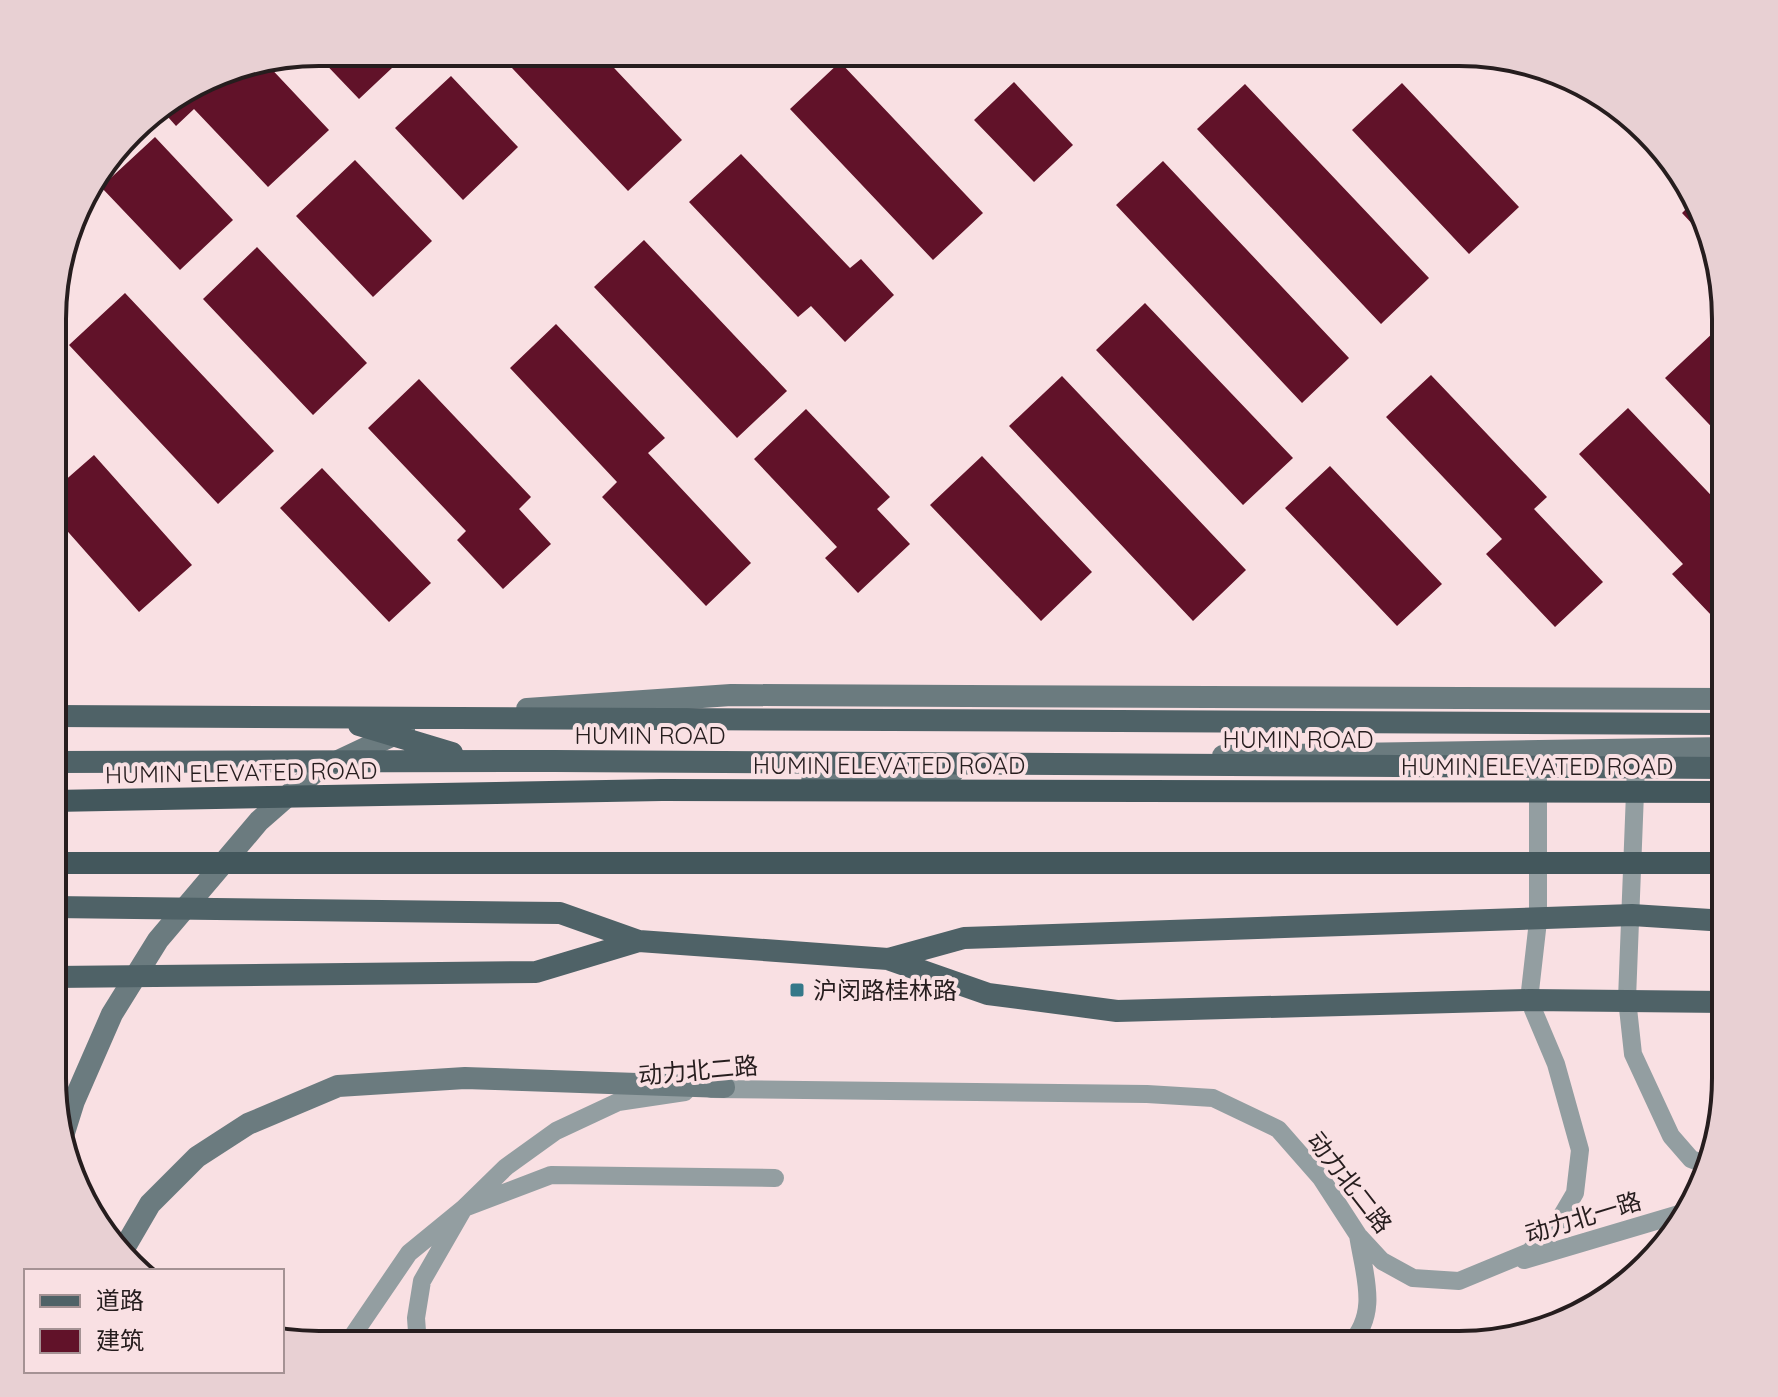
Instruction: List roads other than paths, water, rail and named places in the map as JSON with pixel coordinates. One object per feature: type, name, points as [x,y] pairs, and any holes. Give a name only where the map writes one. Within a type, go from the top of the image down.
[{"type":"highway","name":"HUMIN ELEVATED ROAD","points":[[67,801],[662,790],[1711,792]]},
{"type":"highway","points":[[67,863],[1711,863]]},
{"type":"main road","points":[[70,1115],[112,1014],[158,940],[259,821],[315,772],[435,716],[731,695],[1712,699]]},
{"type":"main road","name":"HUMIN ROAD","points":[[67,716],[1711,724]]},
{"type":"main road","points":[[333,717],[476,760]]},
{"type":"main road","points":[[662,790],[1272,753],[1711,748]]},
{"type":"main road","name":"HUMIN ROAD","points":[[67,762],[476,760],[1711,768]]},
{"type":"main road","points":[[67,907],[560,913],[639,941],[888,959],[988,994],[1117,1011],[1529,1000],[1711,1002]]},
{"type":"main road","points":[[888,959],[964,938],[1538,921],[1632,915],[1711,920]]},
{"type":"main road","points":[[67,977],[536,972],[639,941]]},
{"type":"main road","points":[[127,1243],[150,1204],[197,1157],[248,1124],[338,1086],[465,1078],[724,1087]]},
{"type":"lane","name":"动力北二路","points":[[464,1208],[506,1167],[568,1125],[618,1102],[724,1087],[1213,1098],[1278,1129],[1321,1178],[1358,1235],[1382,1261],[1413,1278],[1459,1281],[1495,1269],[1529,1252],[1555,1227],[1575,1193],[1580,1150],[1556,1064],[1529,1000],[1538,921],[1539,766]]},
{"type":"lane","points":[[1636,767],[1627,999],[1633,1054],[1671,1136],[1691,1159],[1697,1161]]},
{"type":"lane","points":[[357,1330],[409,1253],[464,1208],[551,1175],[775,1178]]},
{"type":"lane","points":[[417,1330],[422,1281],[464,1208]]},
{"type":"lane","name":"动力北一路","points":[[1495,1269],[1670,1217]]},
{"type":"lane","points":[[1358,1235],[1368,1303],[1363,1331]]},
{"type":"place","name":"沪闵路桂林路","points":[[797,990]]}]
